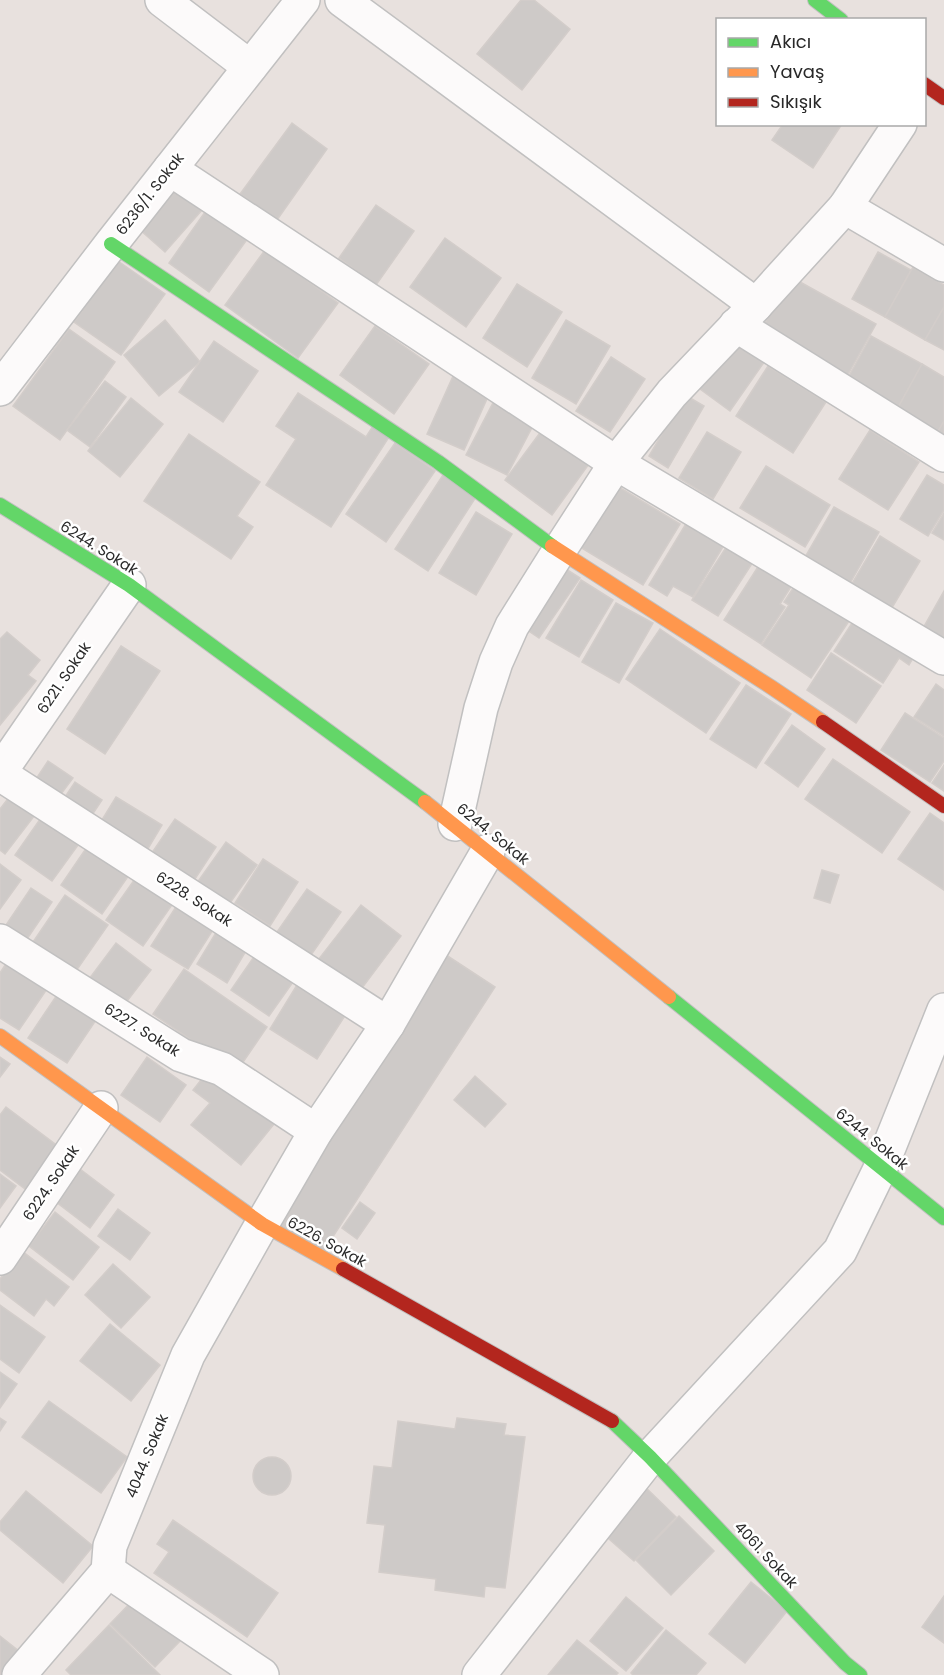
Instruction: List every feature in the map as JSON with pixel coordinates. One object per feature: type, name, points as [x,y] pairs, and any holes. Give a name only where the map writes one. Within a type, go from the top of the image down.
[{"type":"street","points":[[162,0],[250,68]]},
{"type":"street","name":"6236/1. Sokak","points":[[0,388],[303,0]]},
{"type":"street","points":[[342,0],[746,315],[944,455]]},
{"type":"street","points":[[815,0],[838,18]]},
{"type":"street","points":[[455,824],[481,708],[496,662],[512,626],[559,551],[616,463],[672,393],[845,207],[899,126]]},
{"type":"street","points":[[170,169],[616,463],[944,658]]},
{"type":"street","points":[[845,207],[944,265]]},
{"type":"street","points":[[111,244],[438,462],[559,551],[771,687],[944,806]]},
{"type":"street","name":"6244. Sokak","points":[[0,506],[129,585],[455,824],[944,1218]]},
{"type":"street","name":"6221. Sokak","points":[[0,773],[129,585]]},
{"type":"street","name":"6228. Sokak","points":[[0,773],[388,1024]]},
{"type":"street","name":"4044. Sokak","points":[[108,1570],[110,1545],[188,1355],[316,1131],[388,1024],[488,851]]},
{"type":"street","name":"6227. Sokak","points":[[0,940],[181,1055],[222,1069],[316,1131]]},
{"type":"street","points":[[480,1675],[650,1457],[840,1251],[881,1167],[944,1010]]},
{"type":"street","name":"6226. Sokak","points":[[0,1036],[262,1224],[607,1418],[650,1457]]},
{"type":"street","name":"6224. Sokak","points":[[0,1258],[101,1108]]},
{"type":"street","name":"4061. Sokak","points":[[650,1457],[845,1663],[860,1675]]},
{"type":"street","points":[[19,1675],[108,1570],[262,1675]]},
{"type":"building","points":[[521,0],[534,0],[570,29],[522,90],[477,54]]},
{"type":"building","points":[[292,123],[327,149],[277,220],[240,194]]},
{"type":"building","points":[[782,126],[841,126],[813,168],[772,140]]},
{"type":"building","points":[[176,187],[202,210],[165,252],[139,229]]},
{"type":"building","points":[[210,205],[251,234],[209,292],[169,263]]},
{"type":"building","points":[[376,205],[414,231],[376,285],[339,258]]},
{"type":"building","points":[[445,238],[501,278],[466,327],[410,287]]},
{"type":"building","points":[[265,250],[338,303],[298,358],[225,305]]},
{"type":"building","points":[[878,252],[911,270],[885,317],[852,299]]},
{"type":"building","points":[[118,261],[165,294],[121,355],[74,322]]},
{"type":"building","points":[[913,267],[944,285],[944,307],[925,340],[885,317]]},
{"type":"building","points":[[791,277],[876,324],[846,378],[761,330]]},
{"type":"building","points":[[517,284],[562,312],[527,367],[483,338]]},
{"type":"building","points":[[944,307],[944,350],[925,340]]},
{"type":"building","points":[[165,320],[200,362],[159,396],[124,355]]},
{"type":"building","points":[[566,320],[610,346],[576,404],[532,378]]},
{"type":"building","points":[[375,326],[429,364],[394,414],[340,375]]},
{"type":"building","points":[[69,329],[115,362],[60,440],[13,406]]},
{"type":"building","points":[[735,336],[767,358],[730,411],[689,381]]},
{"type":"building","points":[[871,336],[922,364],[895,413],[844,385]]},
{"type":"building","points":[[214,341],[258,371],[223,422],[179,392]]},
{"type":"building","points":[[611,357],[645,379],[610,432],[576,411]]},
{"type":"building","points":[[922,364],[944,377],[944,421],[935,438],[895,413]]},
{"type":"building","points":[[768,366],[826,402],[793,453],[736,416]]},
{"type":"building","points":[[454,374],[491,390],[464,450],[427,434]]},
{"type":"building","points":[[105,381],[126,397],[90,447],[67,430]]},
{"type":"building","points":[[298,393],[366,437],[373,426],[389,437],[331,527],[266,485],[296,439],[276,426]]},
{"type":"building","points":[[685,395],[704,406],[668,468],[649,456]]},
{"type":"building","points":[[496,397],[537,418],[507,475],[466,455]]},
{"type":"building","points":[[131,398],[163,424],[120,477],[88,451]]},
{"type":"building","points":[[944,421],[944,444],[934,438]]},
{"type":"building","points":[[542,430],[589,464],[552,515],[505,480]]},
{"type":"building","points":[[870,430],[919,462],[888,510],[839,479]]},
{"type":"building","points":[[707,432],[741,452],[713,499],[679,478]]},
{"type":"building","points":[[189,434],[260,482],[237,516],[253,527],[231,559],[144,501]]},
{"type":"building","points":[[395,443],[435,471],[386,542],[346,514]]},
{"type":"building","points":[[766,466],[830,505],[805,547],[740,508]]},
{"type":"building","points":[[443,475],[476,497],[428,571],[395,549]]},
{"type":"building","points":[[927,475],[944,485],[944,510],[928,536],[900,519]]},
{"type":"building","points":[[612,483],[680,524],[643,585],[575,544]]},
{"type":"building","points":[[834,507],[879,532],[849,585],[804,559]]},
{"type":"building","points":[[476,512],[512,534],[476,595],[439,573]]},
{"type":"building","points":[[944,513],[944,540],[932,533]]},
{"type":"building","points":[[687,522],[724,545],[693,597],[673,586],[667,596],[649,585]]},
{"type":"building","points":[[880,536],[920,561],[890,611],[850,587]]},
{"type":"building","points":[[727,546],[753,562],[718,616],[692,600]]},
{"type":"building","points":[[761,562],[794,582],[780,604],[785,607],[761,644],[724,620]]},
{"type":"building","points":[[558,564],[580,578],[539,638],[517,623]]},
{"type":"building","points":[[581,580],[613,600],[579,657],[546,638]]},
{"type":"building","points":[[797,582],[851,618],[811,678],[762,645],[789,605],[784,602]]},
{"type":"building","points":[[944,591],[944,642],[922,630]]},
{"type":"building","points":[[616,603],[653,623],[619,683],[582,662]]},
{"type":"building","points":[[854,620],[913,658],[909,665],[899,658],[883,683],[834,651]]},
{"type":"building","points":[[660,629],[740,683],[706,733],[626,679]]},
{"type":"building","points":[[7,632],[40,660],[28,675],[36,681],[0,725],[0,639]]},
{"type":"building","points":[[121,646],[160,671],[105,754],[67,729]]},
{"type":"building","points":[[831,653],[881,686],[856,723],[807,690]]},
{"type":"building","points":[[936,684],[944,690],[944,736],[914,717]]},
{"type":"building","points":[[746,685],[791,714],[756,768],[710,739]]},
{"type":"building","points":[[905,713],[944,738],[944,761],[930,782],[881,750]]},
{"type":"building","points":[[792,725],[825,749],[798,787],[765,763]]},
{"type":"building","points":[[833,759],[910,812],[882,853],[805,799]]},
{"type":"building","points":[[48,761],[73,778],[55,802],[32,785]]},
{"type":"building","points":[[944,765],[944,791],[932,783]]},
{"type":"building","points":[[75,782],[102,800],[88,821],[61,803]]},
{"type":"building","points":[[10,796],[35,815],[5,854],[0,850],[0,809]]},
{"type":"building","points":[[116,797],[162,825],[143,857],[97,828]]},
{"type":"building","points":[[930,813],[944,823],[944,890],[898,859]]},
{"type":"building","points":[[43,815],[81,841],[52,881],[15,855]]},
{"type":"building","points":[[175,819],[216,847],[189,888],[147,860]]},
{"type":"building","points":[[226,842],[257,865],[225,910],[194,887]]},
{"type":"building","points":[[87,847],[129,875],[102,914],[61,885]]},
{"type":"building","points":[[263,859],[298,882],[270,926],[235,903]]},
{"type":"building","points":[[0,864],[21,880],[0,909]]},
{"type":"building","points":[[822,870],[839,875],[830,903],[814,898]]},
{"type":"building","points":[[137,876],[174,902],[143,946],[106,920]]},
{"type":"building","points":[[31,888],[52,902],[25,942],[4,928]]},
{"type":"building","points":[[307,889],[341,912],[311,955],[277,932]]},
{"type":"building","points":[[65,895],[108,925],[76,971],[33,942]]},
{"type":"building","points":[[179,902],[216,925],[188,969],[151,946]]},
{"type":"building","points":[[361,905],[401,936],[359,992],[318,960]]},
{"type":"building","points":[[220,926],[250,944],[227,983],[197,964]]},
{"type":"building","points":[[116,943],[151,970],[121,1009],[86,983]]},
{"type":"building","points":[[260,948],[298,975],[269,1016],[231,990]]},
{"type":"building","points":[[443,953],[495,987],[323,1252],[271,1219]]},
{"type":"building","points":[[9,959],[49,986],[19,1030],[0,1018],[0,973]]},
{"type":"building","points":[[184,969],[267,1027],[237,1071],[153,1014]]},
{"type":"building","points":[[300,980],[348,1011],[317,1059],[270,1029]]},
{"type":"building","points":[[59,992],[98,1017],[67,1063],[28,1038]]},
{"type":"building","points":[[0,1057],[10,1064],[0,1077]]},
{"type":"building","points":[[147,1057],[186,1085],[160,1122],[121,1095]]},
{"type":"building","points":[[212,1066],[278,1119],[241,1165],[191,1125],[210,1103],[193,1090]]},
{"type":"building","points":[[475,1076],[506,1104],[485,1127],[454,1100]]},
{"type":"building","points":[[6,1107],[63,1150],[29,1192],[0,1170],[0,1115]]},
{"type":"building","points":[[76,1166],[114,1195],[90,1228],[51,1198]]},
{"type":"building","points":[[0,1174],[16,1186],[0,1208]]},
{"type":"building","points":[[360,1202],[375,1213],[357,1239],[342,1228]]},
{"type":"building","points":[[118,1209],[150,1233],[130,1260],[98,1236]]},
{"type":"building","points":[[55,1212],[99,1247],[73,1280],[29,1246]]},
{"type":"building","points":[[22,1251],[69,1287],[54,1306],[46,1299],[34,1316],[0,1290],[0,1279]]},
{"type":"building","points":[[113,1264],[150,1297],[121,1328],[85,1295]]},
{"type":"building","points":[[0,1305],[45,1337],[19,1373],[0,1359]]},
{"type":"building","points":[[110,1324],[160,1365],[131,1401],[80,1361]]},
{"type":"building","points":[[0,1372],[17,1384],[0,1408]]},
{"type":"building","points":[[49,1401],[127,1457],[101,1493],[22,1437]]},
{"type":"building","points":[[0,1418],[6,1422],[0,1431]]},
{"type":"building","points":[[457,1418],[506,1424],[504,1435],[525,1437],[505,1588],[485,1586],[484,1597],[435,1590],[436,1579],[379,1572],[385,1525],[367,1523],[374,1466],[392,1468],[398,1421],[455,1429]]},
{"type":"building","points":[[272,1457],[279,1458],[285,1463],[290,1469],[290,1483],[285,1489],[279,1494],[272,1495],[265,1494],[259,1489],[254,1483],[253,1476],[254,1469],[259,1463],[265,1458]]},
{"type":"building","points":[[641,1483],[676,1517],[634,1561],[601,1532]]},
{"type":"building","points":[[26,1491],[93,1546],[63,1583],[0,1530],[0,1522]]},
{"type":"building","points":[[679,1516],[714,1551],[671,1595],[636,1560]]},
{"type":"building","points":[[173,1520],[278,1593],[247,1637],[154,1573],[169,1552],[157,1544]]},
{"type":"building","points":[[751,1582],[787,1611],[745,1663],[709,1634]]},
{"type":"building","points":[[944,1596],[944,1643],[922,1627]]},
{"type":"building","points":[[626,1597],[663,1628],[626,1671],[590,1641]]},
{"type":"building","points":[[135,1598],[180,1641],[155,1667],[110,1624]]},
{"type":"building","points":[[109,1625],[160,1675],[71,1675],[66,1670]]},
{"type":"building","points":[[666,1630],[706,1663],[696,1675],[633,1675],[631,1673]]},
{"type":"building","points":[[0,1636],[20,1652],[3,1675],[0,1675]]},
{"type":"building","points":[[577,1640],[618,1673],[616,1675],[548,1675]]},
{"type":"traffic: fast","points":[[815,0],[838,18]]},
{"type":"traffic: fast","points":[[111,244],[438,462],[552,546]]},
{"type":"traffic: fast","points":[[0,505],[129,585],[425,802]]},
{"type":"traffic: fast","points":[[669,997],[944,1218]]},
{"type":"traffic: fast","points":[[612,1421],[650,1457],[845,1663],[860,1675]]},
{"type":"traffic: slow","points":[[552,546],[823,722]]},
{"type":"traffic: slow","points":[[425,802],[669,997]]},
{"type":"traffic: slow","points":[[0,1036],[262,1224],[343,1269]]},
{"type":"traffic: jam","points":[[926,85],[944,98]]},
{"type":"traffic: jam","points":[[823,722],[944,806]]},
{"type":"traffic: jam","points":[[343,1269],[612,1421]]}]
